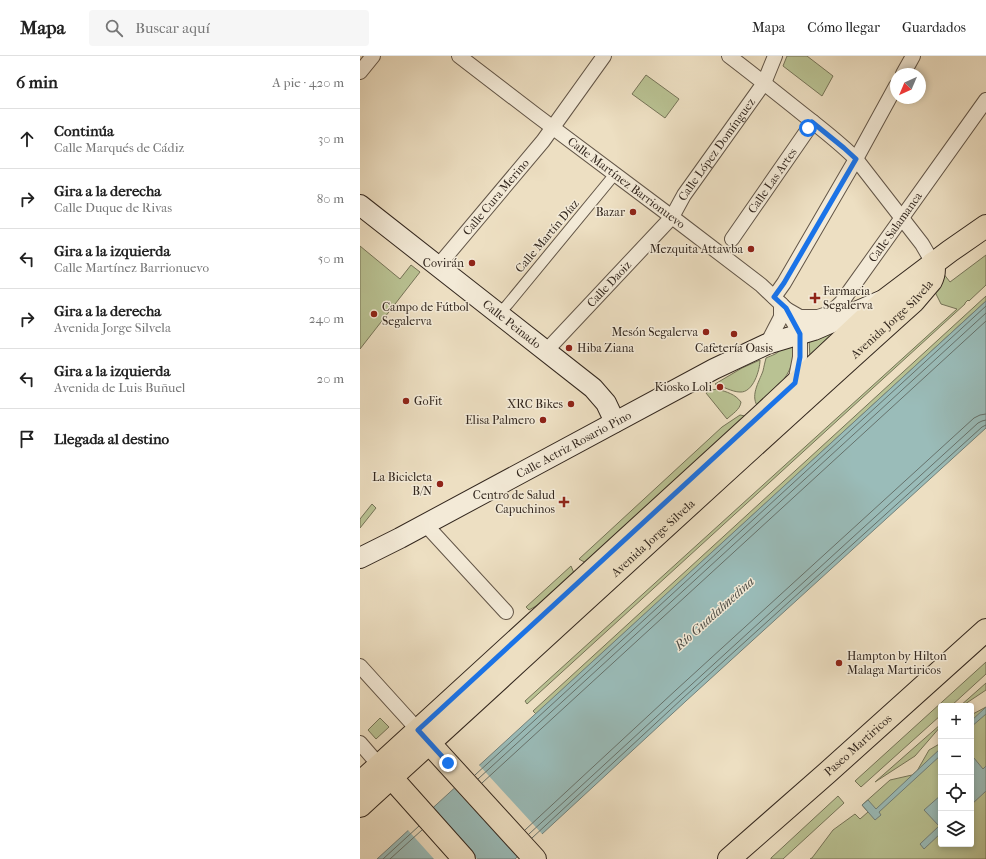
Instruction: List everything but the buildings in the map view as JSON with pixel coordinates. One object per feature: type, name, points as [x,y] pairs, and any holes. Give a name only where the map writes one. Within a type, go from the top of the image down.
[{"type":"main road","name":"Calle Peinado","points":[[360,205],[593,388],[606,403],[616,422]]},
{"type":"main road","name":"Avenida Jorge Silvela","points":[[424,736],[795,383],[885,300],[933,263],[986,226]]},
{"type":"main road","name":"Avenida Jorge Silvela","points":[[360,806],[385,771],[772,429],[914,301],[933,277],[935,269],[933,263]]},
{"type":"main road","name":"Calle Actriz Rosario Pino","points":[[360,558],[714,370],[767,344],[814,330],[885,300]]},
{"type":"main road","name":"Paseo Martiricos","points":[[734,857],[986,630]]},
{"type":"main road","points":[[424,736],[536,859]]},
{"type":"main road","name":"Avenida Jorge Silvela","points":[[360,783],[385,771]]},
{"type":"main road","points":[[385,771],[464,859]]},
{"type":"street","points":[[360,72],[374,56]]},
{"type":"street","name":"Calle Martínez Barrionuevo","points":[[458,56],[761,285],[780,303],[800,334],[800,357],[795,383]]},
{"type":"street","name":"Calle Cura Merino","points":[[438,266],[543,140],[604,56]]},
{"type":"street","points":[[729,56],[856,159],[922,244],[933,263]]},
{"type":"street","name":"Calle López Domínguez","points":[[672,217],[684,195],[764,83],[776,56]]},
{"type":"street","points":[[906,68],[913,56]]},
{"type":"street","points":[[767,344],[780,317],[780,303],[784,283],[890,97]]},
{"type":"street","name":"Calle Salamanca","points":[[780,303],[800,317],[818,317],[830,312],[841,303],[986,100]]},
{"type":"street","name":"Calle Las Artes","points":[[732,239],[812,122]]},
{"type":"street","name":"Calle Martín Díaz","points":[[499,314],[615,174]]},
{"type":"street","name":"Calle Daoiz","points":[[546,351],[672,217]]},
{"type":"street","points":[[425,524],[506,612]]},
{"type":"street","points":[[360,666],[424,736]]},
{"type":"street","points":[[360,743],[385,771]]},
{"type":"green space","points":[[787,56],[807,56],[833,76],[822,96],[783,66]]},
{"type":"green space","points":[[646,75],[679,99],[665,118],[632,94]]},
{"type":"green space","name":"Campo de Fútbol Segalerva","points":[[360,246],[400,279],[411,265],[420,272],[360,349]]},
{"type":"green space","points":[[986,255],[986,285],[527,704],[525,701],[957,309],[941,304],[935,292],[943,273],[950,282]]},
{"type":"green space","points":[[986,296],[986,301],[536,714],[533,711]]},
{"type":"green space","points":[[850,321],[810,358],[809,339]]},
{"type":"green space","points":[[792,345],[793,354],[789,371],[778,388],[759,408],[756,404],[755,394],[766,358],[777,353],[782,347]]},
{"type":"green space","points":[[760,360],[757,375],[749,389],[740,392],[715,384],[742,368]]},
{"type":"green space","points":[[717,389],[733,395],[741,402],[737,410],[727,419],[706,393]]},
{"type":"green space","points":[[740,415],[745,416],[586,563],[579,559],[722,427]]},
{"type":"green space","points":[[372,504],[376,508],[360,528],[360,519]]},
{"type":"green space","points":[[571,566],[574,573],[543,602],[529,610],[526,607]]},
{"type":"green space","points":[[986,662],[986,674],[954,703],[941,703]]},
{"type":"green space","points":[[986,683],[986,690],[966,703],[963,703]]},
{"type":"green space","points":[[938,706],[938,718],[861,787],[855,781]]},
{"type":"green space","points":[[986,707],[986,859],[810,859],[833,830],[855,814],[860,819],[868,812],[862,805],[890,780],[912,775],[917,771],[929,750],[938,745],[938,847],[974,847],[974,713]]},
{"type":"green space","points":[[380,718],[389,727],[376,739],[368,730]]},
{"type":"green space","points":[[938,727],[938,729],[915,756],[875,782]]},
{"type":"green space","points":[[838,796],[844,803],[783,859],[771,859],[771,858]]},
{"type":"water","name":"Río Guadalmedina","points":[[986,301],[986,428],[515,859],[377,859]]},
{"type":"water","points":[[986,707],[986,714],[974,724],[974,718]]},
{"type":"water","points":[[938,751],[938,758],[879,812],[881,815],[875,820],[862,805],[868,800],[876,809]]},
{"type":"water","points":[[974,758],[983,769],[986,766],[986,791],[974,802]]},
{"type":"water","points":[[938,798],[938,825],[924,810]]},
{"type":"water","points":[[938,827],[938,836],[924,849],[920,844]]},
{"type":"pier","points":[[478,764],[543,835],[519,858],[453,787]]},
{"type":"pier","points":[[431,807],[477,859],[434,859],[407,829]]},
{"type":"place","name":"Bazar","points":[[633,212]]},
{"type":"place","name":"Mezquita Attawba","points":[[751,249]]},
{"type":"place","name":"Covirán","points":[[472,263]]},
{"type":"place","name":"Farmacia Segalerva","points":[[815,298]]},
{"type":"place","name":"Campo de Fútbol Segalerva","points":[[374,314]]},
{"type":"place","name":"Mesón Segalerva","points":[[706,332]]},
{"type":"place","name":"Cafetería Oasis","points":[[734,334]]},
{"type":"place","name":"Hiba Ziana","points":[[569,348]]},
{"type":"place","name":"Kiosko Loli","points":[[720,387]]},
{"type":"place","name":"GoFit","points":[[406,401]]},
{"type":"place","name":"XRC Bikes","points":[[571,404]]},
{"type":"place","name":"Elisa Palmero","points":[[543,420]]},
{"type":"place","name":"La Bicicleta B/N","points":[[440,484]]},
{"type":"place","name":"Centro de Salud Capuchinos","points":[[564,502]]},
{"type":"place","name":"Hampton by Hilton Malaga Martiricos","points":[[839,663]]},
{"type":"route","points":[[448,763],[418,730],[761,416],[795,383],[800,357],[800,334],[786,308],[774,297],[784,283],[856,159],[812,122],[808,128]]}]
